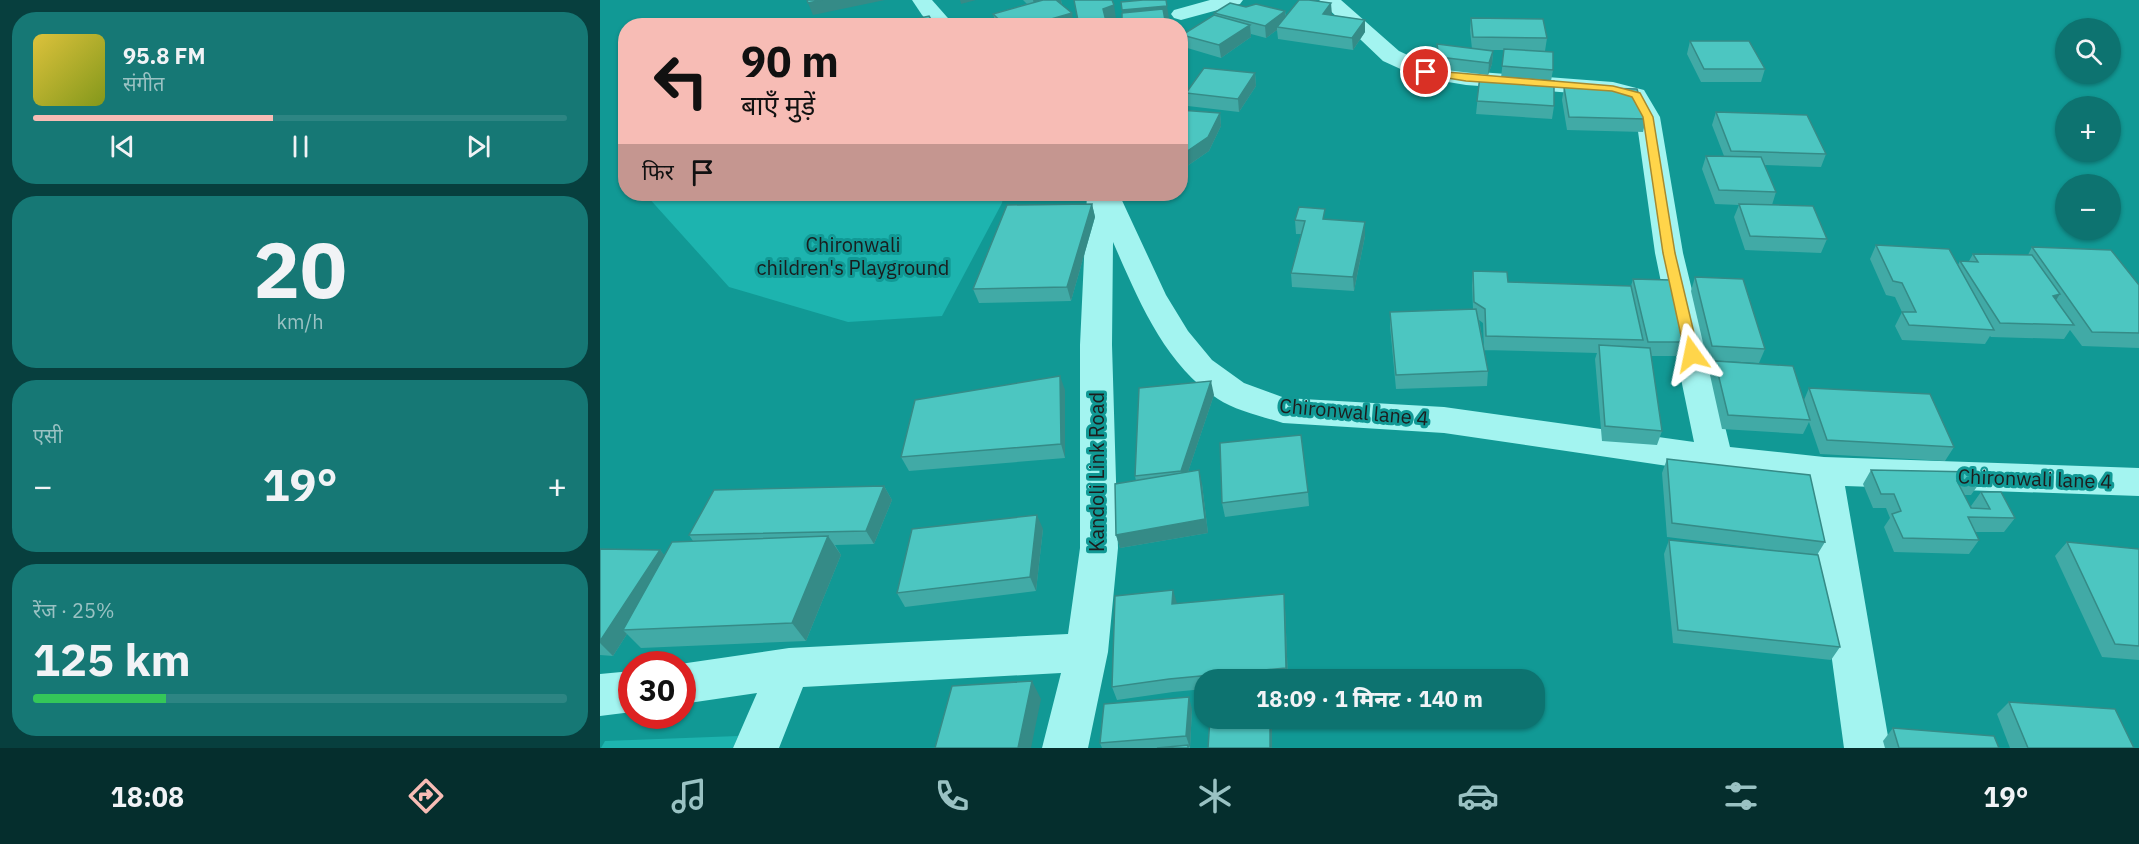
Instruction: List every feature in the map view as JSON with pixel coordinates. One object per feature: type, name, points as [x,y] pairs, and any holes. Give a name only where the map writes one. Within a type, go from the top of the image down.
[{"type":"street","points":[[922,0],[936,18]]},
{"type":"street","points":[[1179,13],[1233,0]]},
{"type":"street","points":[[1329,0],[1391,56],[1426,72],[1466,78],[1613,88],[1636,96],[1648,117],[1669,253],[1715,459]]},
{"type":"street","name":"Kandoli Link Road","points":[[1065,748],[1087,652],[1099,548],[1096,345],[1100,201]]},
{"type":"street","name":"Chironwal lane 4","points":[[1109,201],[1151,295],[1177,339],[1200,368],[1232,392],[1283,410],[1444,420],[1715,459]]},
{"type":"street","name":"Chironwali lane 4","points":[[1715,459],[1824,471],[2139,482]]},
{"type":"street","points":[[1824,471],[1867,748]]},
{"type":"street","points":[[696,682],[789,668],[1087,652]]},
{"type":"street","points":[[756,748],[789,668]]},
{"type":"street","points":[[600,695],[618,693]]},
{"type":"green space","name":"Chironwali children's Playground","points":[[652,201],[1002,201],[942,316],[848,322],[729,287]]},
{"type":"green space","points":[[738,736],[733,748],[601,748],[605,741]]},
{"type":"building","points":[[1043,0],[1056,0],[1072,13],[1055,18],[997,18],[993,14]]},
{"type":"building","points":[[1074,0],[1112,0],[1114,5],[1103,9],[1105,18],[1077,18]]},
{"type":"building","points":[[1166,0],[1167,6],[1122,10],[1121,2]]},
{"type":"building","points":[[1299,0],[1331,3],[1323,14],[1365,20],[1352,38],[1277,27]]},
{"type":"building","points":[[1230,3],[1246,7],[1256,4],[1285,11],[1265,26],[1214,13]]},
{"type":"building","points":[[1163,9],[1165,18],[1122,18],[1122,13]]},
{"type":"building","points":[[1214,15],[1250,25],[1219,45],[1188,37],[1188,31]]},
{"type":"building","points":[[1471,18],[1543,19],[1547,38],[1473,37]]},
{"type":"building","points":[[1690,41],[1749,41],[1765,69],[1704,69]]},
{"type":"building","points":[[1437,44],[1493,51],[1489,63],[1439,57]]},
{"type":"building","points":[[1504,49],[1553,52],[1553,70],[1502,66]]},
{"type":"building","points":[[1204,68],[1255,73],[1238,99],[1188,93]]},
{"type":"building","points":[[1480,76],[1554,81],[1554,106],[1477,101]]},
{"type":"building","points":[[1564,87],[1637,89],[1646,119],[1569,117]]},
{"type":"building","points":[[1188,111],[1220,113],[1208,137],[1188,151]]},
{"type":"building","points":[[1716,112],[1807,115],[1826,154],[1731,151]]},
{"type":"building","points":[[1706,156],[1761,157],[1776,192],[1719,190]]},
{"type":"building","points":[[1092,204],[1067,287],[973,289],[1007,205]]},
{"type":"building","points":[[1739,204],[1813,206],[1827,239],[1750,236]]},
{"type":"building","points":[[1299,207],[1325,209],[1323,219],[1365,222],[1353,277],[1291,273],[1305,221],[1295,220]]},
{"type":"building","points":[[1876,245],[1949,249],[1994,330],[1909,325],[1902,312],[1916,312],[1902,283],[1893,281]]},
{"type":"building","points":[[2032,247],[2111,250],[2139,285],[2139,333],[2092,332]]},
{"type":"building","points":[[1973,254],[2032,255],[2060,294],[2053,296],[2074,325],[2000,323],[1960,261],[1978,262]]},
{"type":"building","points":[[1473,271],[1507,272],[1508,282],[1631,286],[1643,340],[1486,336],[1485,309],[1474,302]]},
{"type":"building","points":[[1695,277],[1743,279],[1765,349],[1712,346]]},
{"type":"building","points":[[1633,279],[1670,280],[1687,342],[1648,342]]},
{"type":"building","points":[[1476,309],[1488,371],[1396,375],[1390,312]]},
{"type":"building","points":[[1599,345],[1650,348],[1662,431],[1605,426]]},
{"type":"building","points":[[1715,361],[1793,366],[1810,420],[1728,415]]},
{"type":"building","points":[[1060,376],[1061,444],[901,457],[915,400]]},
{"type":"building","points":[[1211,381],[1181,471],[1135,476],[1139,388]]},
{"type":"building","points":[[1809,388],[1930,394],[1954,447],[1827,440]]},
{"type":"building","points":[[1301,435],[1308,492],[1222,503],[1220,443]]},
{"type":"building","points":[[1667,459],[1810,475],[1825,542],[1672,523]]},
{"type":"building","points":[[1199,470],[1205,519],[1116,535],[1115,484]]},
{"type":"building","points":[[1871,470],[1976,472],[1981,481],[1957,481],[1971,508],[1990,509],[1981,492],[2001,492],[2015,518],[1968,517],[1979,540],[1903,538],[1892,514],[1901,511],[1894,494],[1881,494]]},
{"type":"building","points":[[884,486],[866,531],[689,535],[714,490]]},
{"type":"building","points":[[1037,515],[1030,577],[897,593],[912,529]]},
{"type":"building","points":[[828,536],[792,623],[623,630],[672,542]]},
{"type":"building","points":[[1669,540],[1818,555],[1840,647],[1678,630]]},
{"type":"building","points":[[2067,542],[2139,549],[2139,646],[2115,644]]},
{"type":"building","points":[[600,549],[660,550],[600,641]]},
{"type":"building","points":[[1173,590],[1172,604],[1284,594],[1286,668],[1194,669],[1194,677],[1112,687],[1115,596]]},
{"type":"building","points":[[1032,681],[1018,748],[935,748],[952,686]]},
{"type":"building","points":[[1189,697],[1186,736],[1100,743],[1104,704]]},
{"type":"building","points":[[2009,702],[2115,709],[2134,748],[2028,748]]},
{"type":"building","points":[[1893,728],[1994,736],[1999,748],[1899,748]]},
{"type":"building","points":[[1209,729],[1270,729],[1270,748],[1208,748]]},
{"type":"building","points":[[1188,745],[1188,748],[1157,748]]},
{"type":"route","points":[[1426,72],[1466,78],[1613,88],[1636,96],[1648,117],[1669,253],[1692,354]]}]
